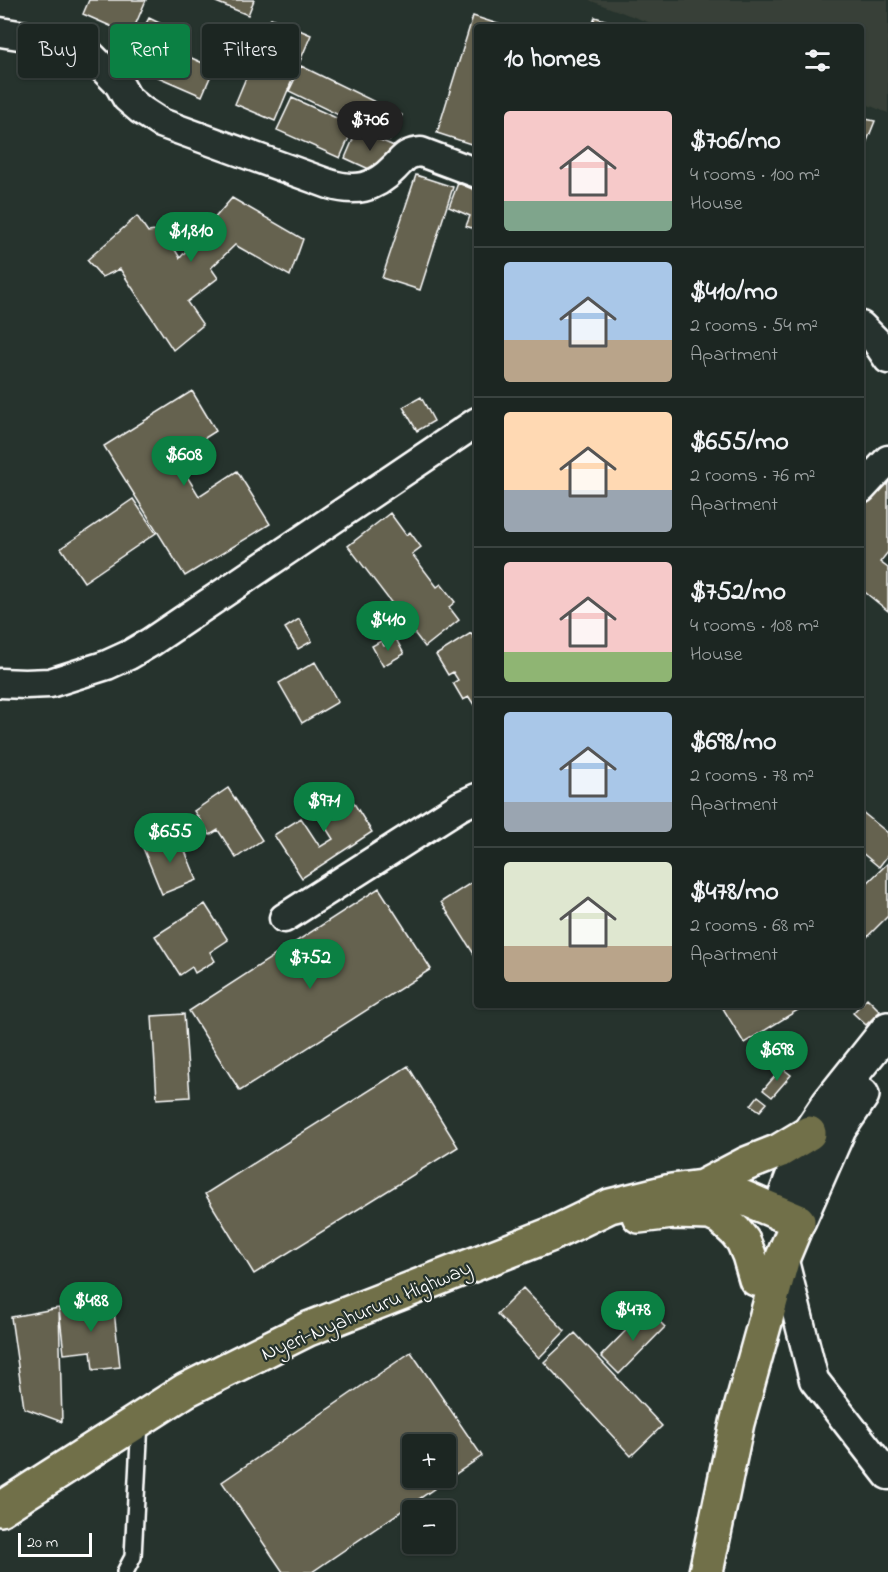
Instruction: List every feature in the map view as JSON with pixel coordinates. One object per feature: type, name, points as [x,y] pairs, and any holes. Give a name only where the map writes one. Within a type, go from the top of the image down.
[{"type":"highway","points":[[756,1279],[750,1255],[743,1241],[706,1200],[746,1164],[780,1150],[809,1133]]},
{"type":"highway","name":"Nyeri-Nyahururu Highway","points":[[0,1509],[186,1390],[308,1329],[552,1234],[610,1206],[671,1191],[706,1200],[744,1198],[789,1217]]},
{"type":"highway","points":[[706,1572],[737,1423],[783,1257],[789,1217]]},
{"type":"highway","points":[[697,1572],[708,1460],[756,1279],[774,1224],[789,1217]]},
{"type":"main road","points":[[789,1217],[809,1133],[829,1103],[888,1029]]},
{"type":"main road","points":[[789,1217],[839,1129],[888,1060]]},
{"type":"street","points":[[0,32],[63,42],[85,50],[118,84],[127,98],[162,123],[345,189],[355,189],[376,182],[385,177],[406,155],[413,153],[421,152],[474,172]]},
{"type":"street","points":[[864,329],[876,341],[888,359]]},
{"type":"street","points":[[0,683],[50,683],[107,665],[129,655],[474,424]]},
{"type":"street","points":[[864,486],[888,460]]},
{"type":"street","points":[[284,918],[460,806],[474,799]]},
{"type":"street","points":[[783,1257],[814,1380],[888,1475]]},
{"type":"lane","points":[[125,1572],[133,1557],[140,1418]]},
{"type":"shaded area","points":[[589,0],[888,0],[888,113],[864,103],[864,24],[653,24]]},
{"type":"building","points":[[89,0],[146,0],[136,24],[110,24],[110,26],[83,14]]},
{"type":"building","points":[[217,0],[254,0],[248,15],[216,2]]},
{"type":"building","points":[[473,16],[498,24],[474,24],[474,145],[437,133]]},
{"type":"building","points":[[595,17],[617,24],[593,24]]},
{"type":"building","points":[[149,18],[162,24],[146,24]]},
{"type":"building","points":[[271,18],[285,24],[268,24]]},
{"type":"building","points":[[299,30],[311,35],[299,64]]},
{"type":"building","points":[[190,57],[202,63],[202,78],[210,78],[202,96],[161,78],[190,78]]},
{"type":"building","points":[[301,66],[402,115],[390,140],[289,91],[295,78],[299,78]]},
{"type":"building","points":[[246,78],[293,78],[275,121],[235,104]]},
{"type":"building","points":[[292,98],[354,126],[340,158],[277,130]]},
{"type":"building","points":[[864,119],[875,121],[864,148]]},
{"type":"building","points":[[357,130],[394,146],[382,175],[345,158]]},
{"type":"building","points":[[416,175],[453,187],[420,290],[382,278]]},
{"type":"building","points":[[458,183],[474,190],[474,229],[466,226],[470,216],[449,207]]},
{"type":"building","points":[[232,198],[303,239],[290,276],[235,245],[211,268],[218,278],[187,302],[203,325],[173,350],[120,269],[102,277],[87,260],[137,216],[148,232],[163,230],[180,258]]},
{"type":"building","points":[[192,391],[216,431],[175,457],[199,496],[237,471],[270,524],[185,576],[104,446]]},
{"type":"building","points":[[421,397],[434,421],[417,431],[403,407]]},
{"type":"building","points":[[888,471],[888,552],[880,562],[888,568],[888,611],[864,591],[864,501]]},
{"type":"building","points":[[133,499],[156,533],[84,582],[61,548]]},
{"type":"building","points":[[390,513],[406,535],[410,532],[421,547],[412,554],[437,587],[441,584],[455,602],[449,607],[459,620],[425,647],[348,546]]},
{"type":"building","points":[[299,619],[312,641],[298,649],[285,628]]},
{"type":"building","points":[[471,633],[474,638],[474,705],[469,697],[463,700],[453,683],[458,680],[453,672],[448,675],[436,655]]},
{"type":"building","points":[[396,639],[404,654],[383,666],[372,646],[381,641],[384,646]]},
{"type":"building","points":[[315,662],[338,702],[302,723],[279,683]]},
{"type":"building","points":[[343,786],[372,832],[302,878],[274,835],[301,818],[320,847],[333,839],[312,806]]},
{"type":"building","points":[[228,788],[262,840],[236,858],[218,830],[210,835],[194,811]]},
{"type":"building","points":[[864,813],[888,833],[888,855],[879,867],[864,854]]},
{"type":"building","points":[[178,834],[197,880],[162,894],[143,848]]},
{"type":"building","points":[[888,863],[888,916],[864,940],[864,886]]},
{"type":"building","points":[[474,881],[474,954],[441,902]]},
{"type":"building","points":[[379,888],[431,969],[240,1091],[189,1011]]},
{"type":"building","points":[[205,904],[228,940],[210,952],[215,961],[195,973],[192,967],[180,975],[155,936]]},
{"type":"building","points":[[867,998],[880,1011],[866,1025],[853,1013],[858,1008],[864,1008],[864,1001]]},
{"type":"building","points":[[723,1008],[801,1008],[744,1043]]},
{"type":"building","points":[[184,1014],[190,1097],[157,1099],[152,1016]]},
{"type":"building","points":[[408,1066],[458,1147],[254,1274],[205,1194]]},
{"type":"building","points":[[782,1068],[791,1075],[772,1097],[763,1090]]},
{"type":"building","points":[[758,1096],[767,1103],[760,1111],[751,1105]]},
{"type":"building","points":[[523,1288],[565,1331],[539,1358],[497,1314]]},
{"type":"building","points":[[113,1301],[120,1367],[93,1370],[91,1351],[64,1354],[59,1308]]},
{"type":"building","points":[[59,1308],[62,1422],[24,1408],[11,1317]]},
{"type":"building","points":[[647,1309],[665,1327],[619,1374],[601,1356]]},
{"type":"building","points":[[575,1333],[662,1426],[631,1456],[544,1362]]},
{"type":"building","points":[[411,1352],[482,1456],[456,1474],[456,1434],[402,1434],[402,1488],[435,1488],[418,1500],[402,1500],[402,1511],[312,1572],[283,1572],[222,1482]]}]
